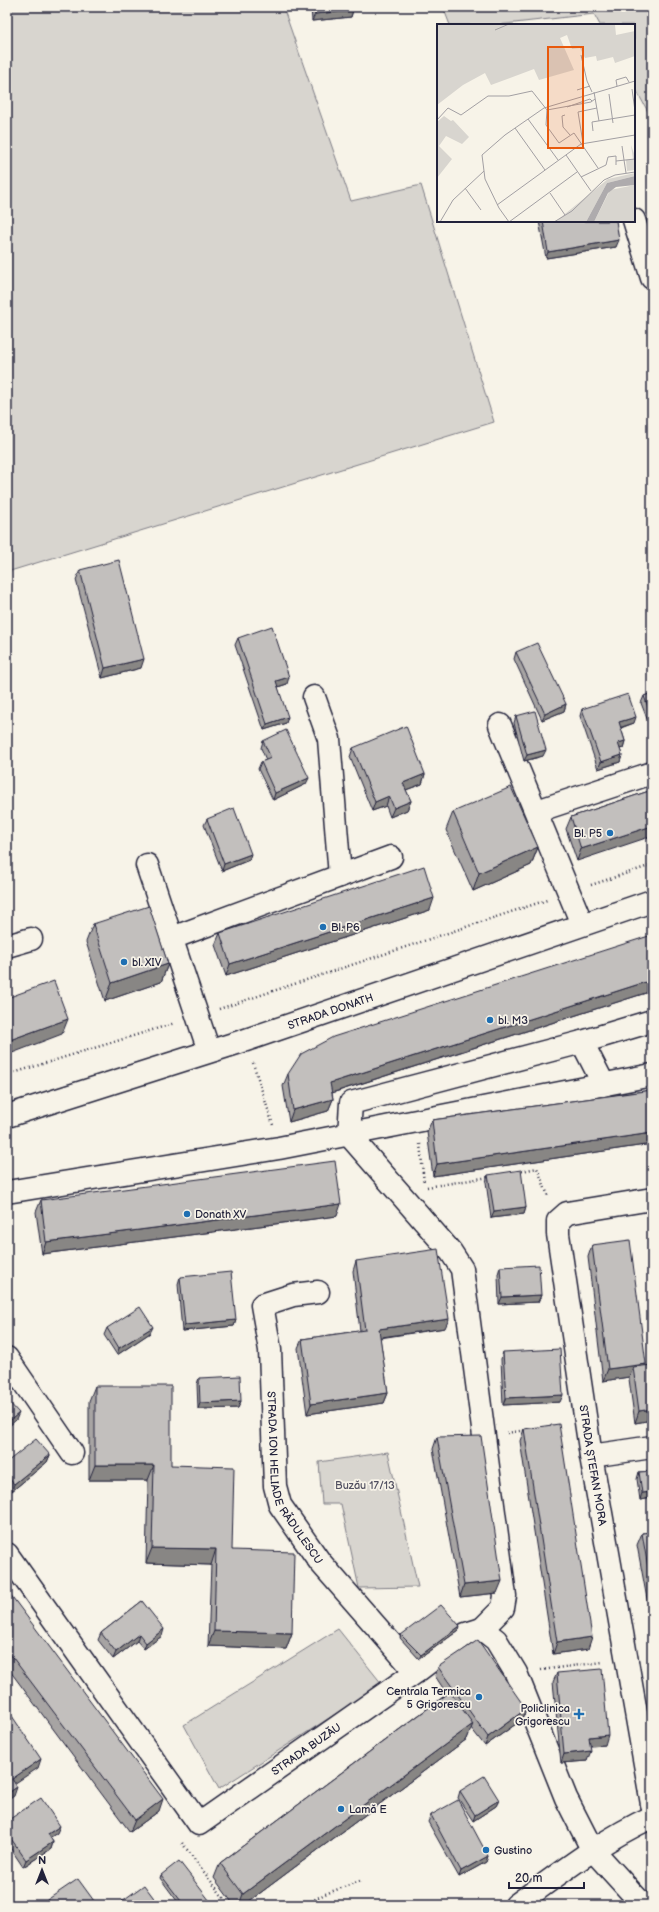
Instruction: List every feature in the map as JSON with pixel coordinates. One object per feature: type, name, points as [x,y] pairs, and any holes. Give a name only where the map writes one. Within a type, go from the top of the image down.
[{"type":"street","points":[[635,222],[652,278]]},
{"type":"street","points":[[314,697],[329,739],[340,876]]},
{"type":"street","points":[[500,725],[582,924]]},
{"type":"street","points":[[537,812],[652,773]]},
{"type":"street","points":[[172,938],[391,857]]},
{"type":"street","points":[[147,865],[209,1051]]},
{"type":"street","name":"STRADA DONATH","points":[[7,1116],[246,1040],[652,901]]},
{"type":"street","points":[[7,946],[31,939]]},
{"type":"street","points":[[643,1905],[592,1849],[566,1798],[516,1673],[496,1640],[482,1629],[503,1608],[505,1596],[462,1270],[451,1252],[349,1135],[351,1103],[582,1042],[652,1021]]},
{"type":"street","points":[[582,1042],[604,1084]]},
{"type":"street","points":[[7,1192],[272,1150],[652,1075]]},
{"type":"street","points":[[558,1221],[567,1213],[652,1199]]},
{"type":"street","name":"STRADA ȘTEFAN MORA","points":[[558,1221],[559,1242],[591,1456],[628,1659],[652,1804]]},
{"type":"street","name":"STRADA ION HELIADE RĂDULESCU","points":[[318,1292],[294,1295],[262,1305],[270,1350],[275,1486],[280,1505],[320,1562],[416,1672]]},
{"type":"street","points":[[7,1358],[72,1453]]},
{"type":"street","points":[[591,1456],[652,1447]]},
{"type":"street","name":"STRADA BUZĂU","points":[[7,1554],[199,1824],[416,1672],[466,1634],[482,1629]]},
{"type":"street","points":[[516,1905],[592,1849],[623,1830],[652,1817]]},
{"type":"path","points":[[7,1075],[198,1015],[652,866]]},
{"type":"path","points":[[252,1059],[273,1121]]},
{"type":"path","points":[[418,1121],[424,1188],[492,1176]]},
{"type":"path","points":[[514,1172],[537,1168],[558,1221]]},
{"type":"path","points":[[483,1436],[530,1430]]},
{"type":"path","points":[[516,1673],[628,1659]]},
{"type":"path","points":[[179,1839],[229,1905]]},
{"type":"path","points":[[304,1905],[325,1894],[360,1881]]},
{"type":"green space","points":[[7,7],[283,7],[351,201],[421,185],[494,422],[7,572]]},
{"type":"green space","points":[[443,7],[652,7],[652,119],[635,88],[635,24],[599,24],[594,14],[506,24],[450,24]]},
{"type":"green space","name":"Buzău 17/13","points":[[388,1452],[418,1587],[359,1588],[341,1504],[322,1504],[319,1462]]},
{"type":"green space","points":[[338,1629],[382,1684],[219,1789],[184,1725]]},
{"type":"building","points":[[314,7],[353,7],[353,10],[315,14]]},
{"type":"building","points":[[543,222],[616,222],[619,240],[548,252]]},
{"type":"building","points":[[119,560],[144,659],[105,668],[80,570]]},
{"type":"building","points":[[272,626],[289,677],[276,681],[288,717],[267,724],[238,638]]},
{"type":"building","points":[[537,643],[566,704],[545,714],[516,652]]},
{"type":"building","points":[[652,693],[652,718],[644,696]]},
{"type":"building","points":[[628,694],[636,717],[619,722],[625,741],[618,743],[622,755],[601,762],[582,709]]},
{"type":"building","points":[[535,711],[546,750],[527,755],[516,716]]},
{"type":"building","points":[[406,726],[425,774],[403,783],[411,801],[394,808],[389,796],[375,802],[353,748]]},
{"type":"building","points":[[286,730],[309,778],[275,793],[261,762],[271,758],[263,741]]},
{"type":"building","points":[[511,787],[538,847],[479,873],[453,812]]},
{"type":"building","name":"Bl. P5","points":[[652,790],[652,826],[581,849],[571,817]]},
{"type":"building","points":[[234,808],[251,854],[224,864],[207,819]]},
{"type":"building","name":"Bl. P6","points":[[424,866],[434,898],[230,964],[220,933]]},
{"type":"building","name":"bl. XIV","points":[[149,906],[168,964],[112,983],[93,924]]},
{"type":"building","name":"bl. M3","points":[[652,935],[652,980],[330,1083],[333,1099],[293,1110],[288,1074],[301,1054],[333,1037]]},
{"type":"building","points":[[54,981],[68,1019],[7,1041],[7,998]]},
{"type":"building","points":[[652,1090],[652,1133],[437,1164],[432,1120]]},
{"type":"building","name":"Donath XV","points":[[335,1161],[341,1204],[46,1242],[41,1200]]},
{"type":"building","points":[[521,1170],[526,1207],[494,1211],[488,1175]]},
{"type":"building","points":[[630,1240],[646,1364],[608,1369],[592,1245]]},
{"type":"building","points":[[438,1249],[449,1319],[379,1329],[388,1393],[311,1404],[302,1339],[365,1330],[356,1261]]},
{"type":"building","points":[[539,1265],[541,1295],[502,1297],[500,1267]]},
{"type":"building","points":[[231,1272],[236,1320],[185,1325],[180,1277]]},
{"type":"building","points":[[140,1307],[153,1327],[119,1348],[107,1328]]},
{"type":"building","points":[[560,1349],[563,1395],[506,1398],[503,1352]]},
{"type":"building","points":[[652,1365],[652,1409],[639,1411],[633,1367]]},
{"type":"building","points":[[240,1376],[241,1401],[200,1403],[199,1378]]},
{"type":"building","points":[[95,1386],[171,1386],[171,1465],[234,1467],[232,1550],[294,1552],[292,1633],[214,1631],[216,1549],[152,1548],[154,1465],[95,1465]]},
{"type":"building","points":[[7,1400],[19,1413],[7,1423]]},
{"type":"building","points":[[559,1424],[592,1637],[557,1642],[524,1429]]},
{"type":"building","points":[[481,1436],[502,1581],[464,1585],[437,1437]]},
{"type":"building","points":[[36,1439],[50,1455],[14,1484],[7,1476],[7,1462]]},
{"type":"building","points":[[652,1471],[652,1492],[642,1493],[639,1472]]},
{"type":"building","points":[[652,1532],[652,1591],[642,1533]]},
{"type":"building","points":[[7,1590],[163,1799],[135,1820],[7,1650]]},
{"type":"building","points":[[142,1601],[164,1629],[146,1643],[139,1634],[116,1652],[101,1633]]},
{"type":"building","points":[[441,1605],[460,1626],[421,1655],[401,1635]]},
{"type":"building","name":"Centrala Termica 5 Grigorescu","points":[[478,1640],[526,1709],[488,1737],[438,1667]]},
{"type":"building","name":"Policlinica Grigorescu","points":[[602,1669],[608,1735],[589,1737],[591,1751],[564,1754],[557,1673]]},
{"type":"building","name":"Lamă E","points":[[450,1692],[473,1724],[243,1894],[220,1863]]},
{"type":"building","points":[[12,1716],[41,1759],[12,1779],[17,1787],[7,1794],[7,1719]]},
{"type":"building","points":[[484,1776],[499,1800],[475,1815],[460,1791]]},
{"type":"building","points":[[41,1798],[60,1826],[48,1834],[53,1842],[26,1860],[7,1833],[7,1821]]},
{"type":"building","points":[[458,1800],[488,1856],[461,1871],[431,1815]]},
{"type":"building","points":[[179,1861],[213,1905],[184,1905],[161,1875]]},
{"type":"building","points":[[78,1879],[97,1905],[50,1905],[47,1900]]},
{"type":"building","points":[[144,1885],[159,1905],[126,1905],[122,1901]]},
{"type":"place","name":"Bl. P5","points":[[610,833]]},
{"type":"place","name":"Bl. P6","points":[[323,927]]},
{"type":"place","name":"bl. XIV","points":[[124,962]]},
{"type":"place","name":"bl. M3","points":[[490,1020]]},
{"type":"place","name":"Donath XV","points":[[187,1214]]},
{"type":"place","name":"Centrala Termica 5 Grigorescu","points":[[479,1697]]},
{"type":"place","name":"Policlinica Grigorescu","points":[[579,1714]]},
{"type":"place","name":"Lamă E","points":[[341,1809]]},
{"type":"place","name":"Gustino","points":[[486,1850]]}]
